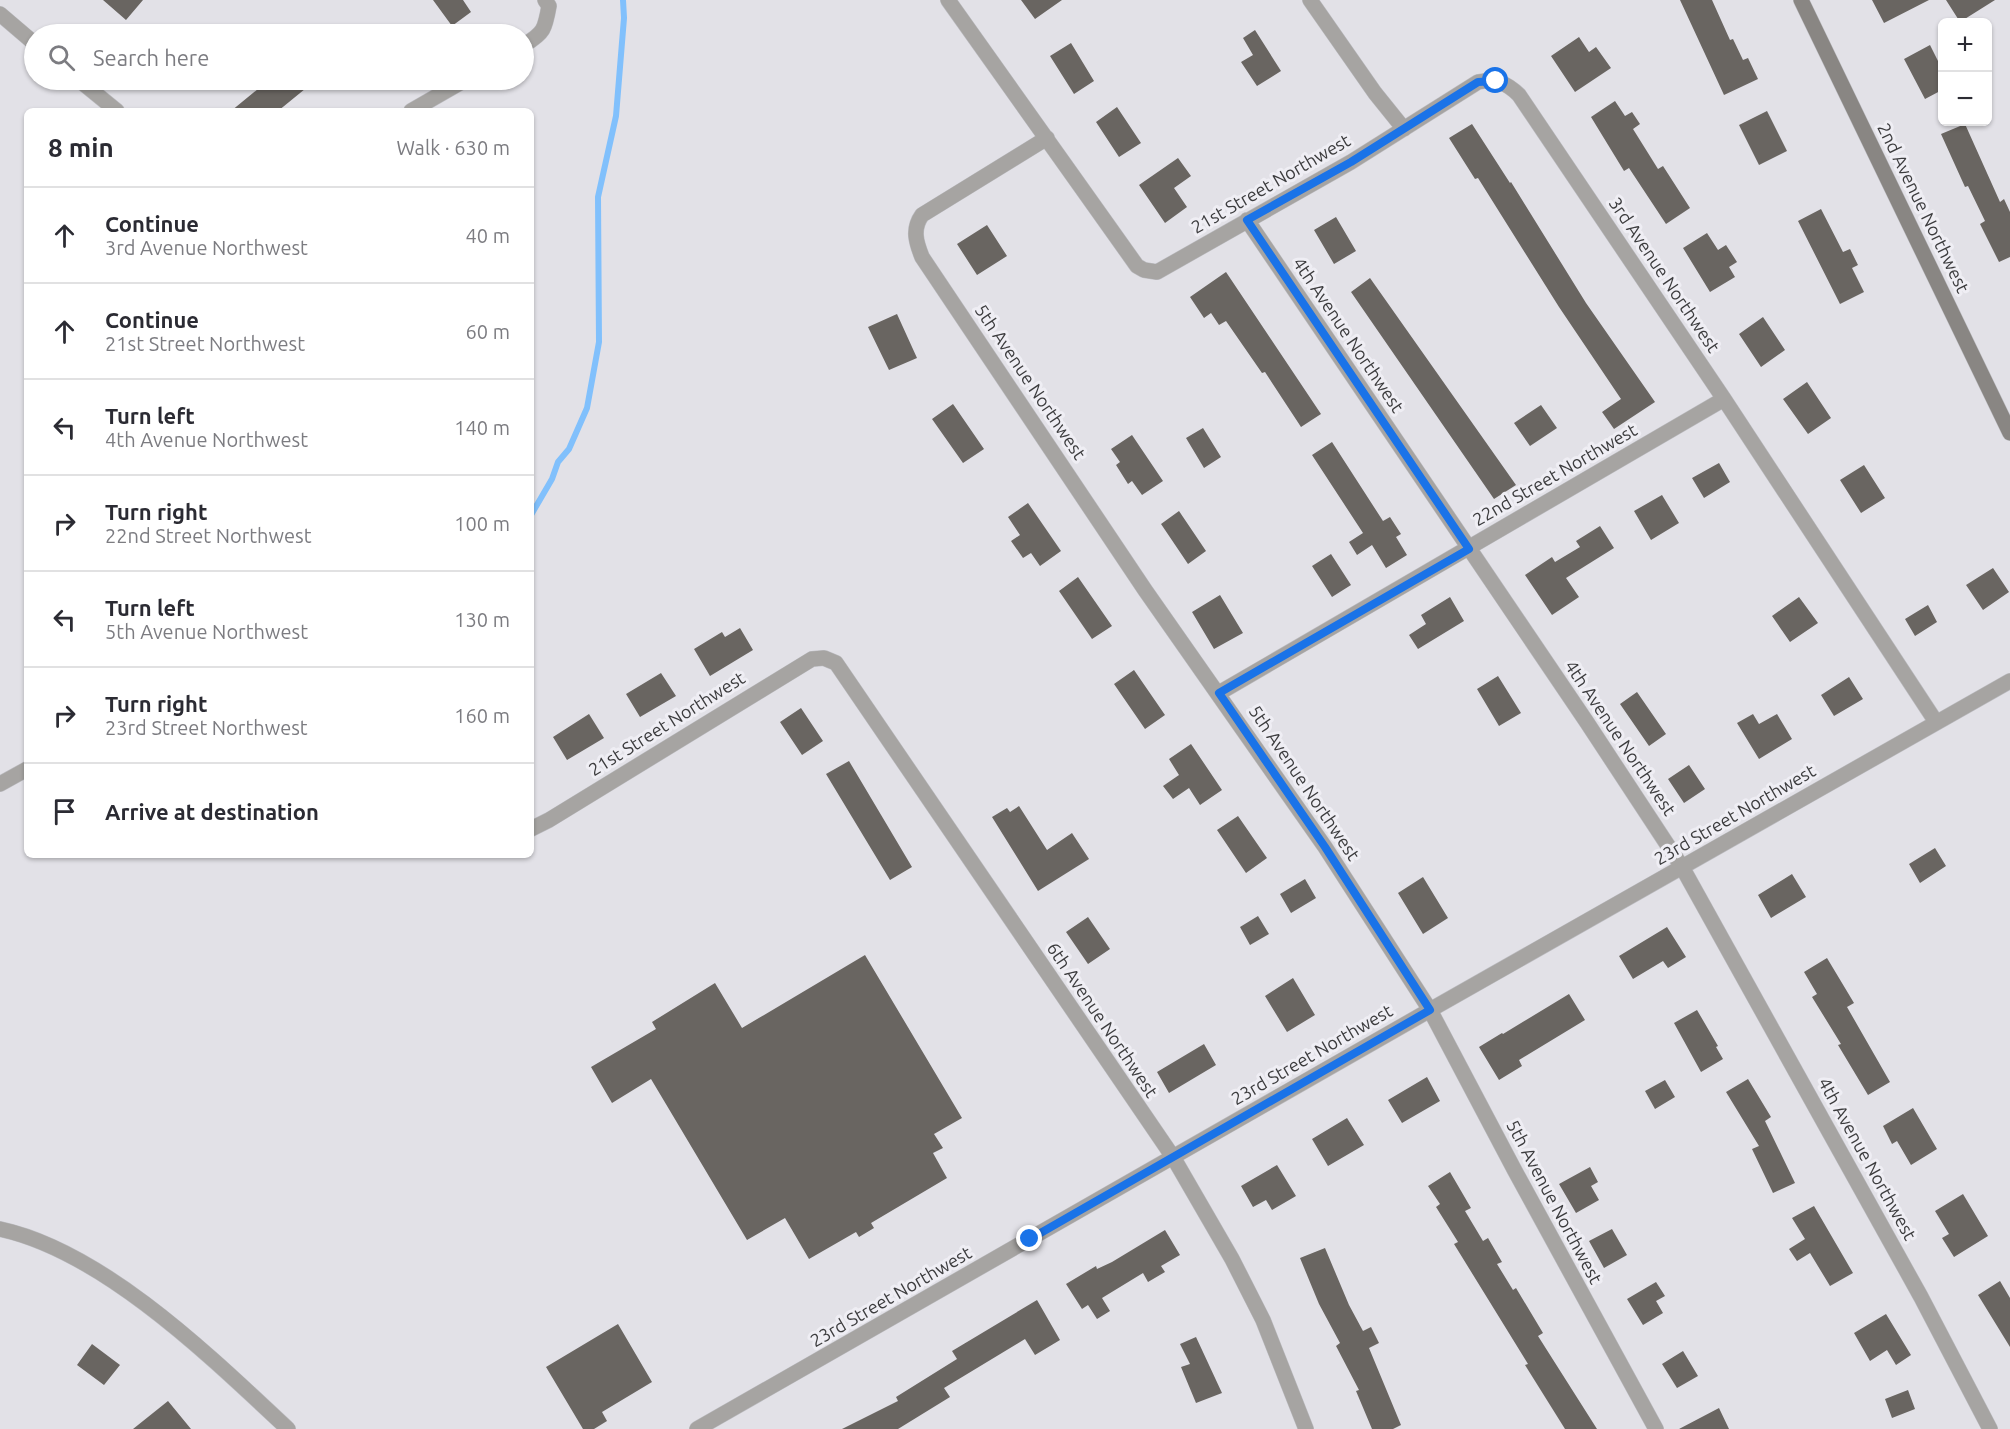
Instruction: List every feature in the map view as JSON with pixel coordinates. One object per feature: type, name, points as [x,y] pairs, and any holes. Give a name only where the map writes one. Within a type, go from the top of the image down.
[{"type":"main road","name":"2nd Avenue Northwest","points":[[1801,0],[2010,434]]},
{"type":"street","points":[[534,39],[540,35],[546,22],[549,6],[545,0]]},
{"type":"street","points":[[948,0],[1047,138]]},
{"type":"street","points":[[1310,0],[1375,93],[1404,129]]},
{"type":"street","points":[[0,14],[24,34]]},
{"type":"street","name":"3rd Avenue Northwest","points":[[1404,129],[1478,82],[1496,81],[1512,88],[1519,95],[1724,399],[1936,722]]},
{"type":"street","points":[[91,90],[113,108]]},
{"type":"street","points":[[416,108],[448,90]]},
{"type":"street","name":"21st Street Northwest","points":[[1047,138],[1137,266],[1144,270],[1157,272],[1351,162],[1404,129]]},
{"type":"street","name":"5th Avenue Northwest","points":[[1047,138],[922,215],[915,228],[917,244],[922,257],[1145,590],[1325,847],[1430,1010],[1656,1429]]},
{"type":"street","name":"4th Avenue Northwest","points":[[1247,220],[1682,867],[1921,1297],[1990,1429]]},
{"type":"street","name":"22nd Street Northwest","points":[[1219,693],[1724,399]]},
{"type":"street","name":"21st Street Northwest","points":[[534,827],[812,659],[824,658]]},
{"type":"street","name":"6th Avenue Northwest","points":[[824,658],[836,663],[1173,1157],[1232,1259],[1263,1320],[1306,1429]]},
{"type":"street","name":"23rd Street Northwest","points":[[698,1429],[723,1423],[1173,1157],[2010,681]]},
{"type":"street","points":[[0,784],[24,771]]},
{"type":"street","points":[[0,1229],[60,1250],[109,1279],[185,1336],[288,1429]]},
{"type":"building","points":[[103,0],[143,0],[126,20]]},
{"type":"building","points":[[433,0],[463,0],[471,12],[455,24],[451,24]]},
{"type":"building","points":[[1021,0],[1062,0],[1035,19]]},
{"type":"building","points":[[1680,0],[1712,0],[1730,40],[1733,39],[1743,60],[1748,58],[1758,79],[1724,95]]},
{"type":"building","points":[[1872,0],[1929,0],[1884,23]]},
{"type":"building","points":[[1946,0],[1995,0],[1966,18],[1957,18]]},
{"type":"building","points":[[1255,30],[1281,71],[1257,86],[1241,62],[1253,55],[1243,38]]},
{"type":"building","points":[[1579,37],[1589,52],[1596,47],[1611,68],[1575,92],[1551,56]]},
{"type":"building","points":[[1071,43],[1094,81],[1074,94],[1050,56]]},
{"type":"building","points":[[1930,45],[1938,61],[1938,92],[1925,99],[1904,59]]},
{"type":"building","points":[[257,90],[304,90],[282,108],[235,108]]},
{"type":"building","points":[[1615,101],[1625,116],[1632,112],[1640,124],[1633,129],[1658,169],[1663,166],[1690,208],[1666,224],[1629,168],[1624,171],[1591,117]]},
{"type":"building","points":[[1117,107],[1141,143],[1119,157],[1096,122]]},
{"type":"building","points":[[1767,111],[1787,151],[1759,165],[1739,125]]},
{"type":"building","points":[[1472,124],[1586,303],[1655,402],[1614,429],[1602,412],[1621,399],[1559,307],[1478,178],[1475,179],[1449,138]]},
{"type":"building","points":[[1966,126],[2000,202],[2004,199],[2010,212],[2010,257],[1999,262],[1980,224],[1985,221],[1968,186],[1965,187],[1941,134]]},
{"type":"building","points":[[1178,158],[1191,176],[1174,188],[1187,207],[1165,223],[1139,185]]},
{"type":"building","points":[[1821,209],[1843,252],[1850,249],[1858,265],[1852,268],[1864,292],[1840,304],[1798,221]]},
{"type":"building","points":[[1336,217],[1356,251],[1334,264],[1314,230]]},
{"type":"building","points":[[987,225],[1007,256],[977,275],[957,244]]},
{"type":"building","points":[[1707,233],[1718,250],[1726,245],[1737,262],[1729,267],[1735,277],[1710,292],[1683,248]]},
{"type":"building","points":[[1226,272],[1321,414],[1301,427],[1265,372],[1262,373],[1226,321],[1219,325],[1211,313],[1204,318],[1190,297]]},
{"type":"building","points":[[1370,278],[1516,485],[1494,499],[1351,292]]},
{"type":"building","points":[[897,314],[917,358],[889,370],[868,327]]},
{"type":"building","points":[[1763,317],[1785,350],[1761,367],[1739,334]]},
{"type":"building","points":[[1807,382],[1831,418],[1808,434],[1783,399]]},
{"type":"building","points":[[953,404],[984,449],[963,463],[932,419]]},
{"type":"building","points":[[1541,405],[1557,428],[1530,446],[1514,423]]},
{"type":"building","points":[[1203,428],[1221,457],[1204,468],[1186,438]]},
{"type":"building","points":[[1132,435],[1163,481],[1142,495],[1132,481],[1128,484],[1116,465],[1120,462],[1111,449]]},
{"type":"building","points":[[1332,442],[1383,521],[1390,517],[1401,534],[1396,537],[1407,555],[1386,568],[1372,545],[1357,555],[1349,542],[1363,533],[1312,455]]},
{"type":"building","points":[[1719,463],[1730,482],[1704,498],[1692,478]]},
{"type":"building","points":[[1864,465],[1885,498],[1861,513],[1840,480]]},
{"type":"building","points":[[1662,495],[1679,523],[1651,540],[1634,511]]},
{"type":"building","points":[[1028,503],[1061,551],[1040,566],[1031,553],[1023,558],[1011,541],[1020,535],[1008,517]]},
{"type":"building","points":[[1179,511],[1206,551],[1188,564],[1161,524]]},
{"type":"building","points":[[1600,526],[1614,548],[1566,578],[1579,597],[1552,615],[1525,575],[1552,557],[1555,562],[1580,547],[1576,541]]},
{"type":"building","points":[[1331,554],[1351,585],[1332,597],[1312,566]]},
{"type":"building","points":[[1993,568],[2009,592],[1983,610],[1966,585]]},
{"type":"building","points":[[1078,577],[1112,626],[1092,639],[1059,591]]},
{"type":"building","points":[[1220,595],[1243,633],[1214,649],[1192,612]]},
{"type":"building","points":[[1450,597],[1464,621],[1418,649],[1409,635],[1426,624],[1421,615]]},
{"type":"building","points":[[1799,597],[1818,623],[1790,642],[1772,616]]},
{"type":"building","points":[[1928,605],[1937,622],[1915,636],[1905,619]]},
{"type":"building","points":[[740,628],[753,650],[710,676],[694,649],[722,632],[725,637]]},
{"type":"building","points":[[1134,670],[1165,715],[1145,729],[1114,684]]},
{"type":"building","points":[[661,673],[676,696],[640,717],[626,694]]},
{"type":"building","points":[[1498,676],[1521,713],[1499,726],[1477,689]]},
{"type":"building","points":[[1849,677],[1863,699],[1834,716],[1821,695]]},
{"type":"building","points":[[1637,692],[1666,734],[1649,746],[1620,704]]},
{"type":"building","points":[[801,708],[823,741],[802,755],[780,722]]},
{"type":"building","points":[[589,714],[604,738],[567,760],[553,737]]},
{"type":"building","points":[[1753,714],[1759,724],[1777,714],[1792,739],[1759,759],[1737,723]]},
{"type":"building","points":[[1191,744],[1222,790],[1200,805],[1189,788],[1173,799],[1163,786],[1179,775],[1169,759]]},
{"type":"building","points":[[849,761],[912,867],[890,880],[826,774]]},
{"type":"building","points":[[1689,765],[1705,789],[1684,803],[1668,779]]},
{"type":"building","points":[[1019,806],[1047,850],[1072,833],[1089,859],[1038,891],[992,817],[1007,808],[1010,812]]},
{"type":"building","points":[[1238,816],[1267,858],[1246,873],[1217,830]]},
{"type":"building","points":[[1935,848],[1946,866],[1920,883],[1909,864]]},
{"type":"building","points":[[1792,874],[1806,897],[1771,918],[1758,895]]},
{"type":"building","points":[[1423,877],[1448,918],[1423,934],[1398,893]]},
{"type":"building","points":[[1305,879],[1316,898],[1291,913],[1280,894]]},
{"type":"building","points":[[1258,916],[1269,934],[1250,945],[1240,927]]},
{"type":"building","points":[[1088,917],[1110,949],[1088,964],[1066,932]]},
{"type":"building","points":[[1667,927],[1686,957],[1668,968],[1663,961],[1633,979],[1619,956]]},
{"type":"building","points":[[865,955],[962,1118],[934,1134],[943,1148],[933,1153],[947,1178],[871,1223],[874,1228],[859,1237],[856,1232],[809,1259],[785,1218],[747,1240],[651,1079],[612,1103],[591,1067],[656,1029],[652,1022],[715,983],[742,1028]]},
{"type":"building","points":[[1827,958],[1854,1003],[1847,1007],[1890,1082],[1868,1095],[1838,1045],[1841,1044],[1812,997],[1817,994],[1804,972]]},
{"type":"building","points":[[1293,978],[1315,1015],[1287,1032],[1265,996]]},
{"type":"building","points":[[1569,994],[1585,1020],[1519,1060],[1522,1066],[1499,1080],[1479,1047]]},
{"type":"building","points":[[1697,1010],[1723,1059],[1701,1072],[1674,1023]]},
{"type":"building","points":[[1204,1044],[1216,1065],[1169,1093],[1157,1072]]},
{"type":"building","points":[[1427,1077],[1440,1101],[1402,1123],[1388,1100]]},
{"type":"building","points":[[1748,1079],[1771,1117],[1765,1121],[1795,1183],[1773,1193],[1752,1149],[1759,1146],[1726,1092]]},
{"type":"building","points":[[1665,1080],[1675,1097],[1655,1109],[1645,1091]]},
{"type":"building","points":[[1913,1108],[1937,1149],[1911,1165],[1897,1141],[1892,1144],[1883,1126]]},
{"type":"building","points":[[1347,1118],[1364,1145],[1328,1166],[1312,1139]]},
{"type":"building","points":[[1277,1165],[1296,1196],[1272,1210],[1266,1200],[1253,1207],[1241,1186]]},
{"type":"building","points":[[1590,1167],[1598,1182],[1591,1186],[1599,1200],[1576,1213],[1559,1184]]},
{"type":"building","points":[[1450,1172],[1471,1208],[1465,1211],[1483,1241],[1488,1238],[1502,1262],[1497,1264],[1513,1290],[1516,1288],[1543,1333],[1538,1336],[1597,1429],[1565,1429],[1454,1244],[1458,1242],[1436,1207],[1440,1204],[1428,1186]]},
{"type":"building","points":[[1963,1194],[1988,1236],[1954,1257],[1942,1238],[1949,1234],[1935,1211]]},
{"type":"building","points":[[1814,1206],[1853,1273],[1830,1286],[1810,1253],[1797,1261],[1789,1249],[1805,1239],[1792,1218]]},
{"type":"building","points":[[1612,1229],[1627,1255],[1604,1268],[1589,1241]]},
{"type":"building","points":[[1165,1230],[1180,1255],[1161,1266],[1165,1272],[1148,1282],[1143,1273],[1102,1298],[1110,1311],[1097,1319],[1088,1305],[1082,1309],[1066,1284],[1096,1266],[1097,1269],[1112,1262]]},
{"type":"building","points":[[1325,1248],[1349,1305],[1363,1331],[1371,1327],[1379,1343],[1369,1348],[1401,1425],[1393,1429],[1372,1429],[1356,1391],[1359,1390],[1336,1346],[1340,1343],[1319,1304],[1300,1258]]},
{"type":"building","points":[[2000,1281],[2010,1298],[2010,1347],[1978,1295]]},
{"type":"building","points":[[1656,1282],[1665,1296],[1656,1301],[1663,1313],[1643,1325],[1627,1299]]},
{"type":"building","points":[[1037,1300],[1060,1340],[1035,1355],[1025,1339],[944,1388],[950,1397],[898,1429],[842,1429],[898,1401],[896,1397],[957,1359],[952,1351]]},
{"type":"building","points":[[1886,1314],[1911,1355],[1896,1365],[1887,1350],[1870,1361],[1854,1333]]},
{"type":"building","points":[[618,1324],[652,1382],[602,1412],[607,1421],[594,1429],[583,1429],[546,1367]]},
{"type":"building","points":[[1196,1337],[1222,1393],[1196,1403],[1181,1367],[1190,1364],[1180,1344]]},
{"type":"building","points":[[92,1344],[120,1365],[104,1385],[77,1365]]},
{"type":"building","points":[[1683,1351],[1698,1376],[1677,1388],[1662,1364]]},
{"type":"building","points":[[1908,1390],[1915,1409],[1892,1418],[1885,1399]]},
{"type":"building","points":[[168,1401],[191,1429],[133,1429]]},
{"type":"building","points":[[1719,1408],[1729,1429],[1679,1429]]},
{"type":"waterway","points":[[534,510],[552,479],[558,462],[569,449],[587,408],[599,342],[598,197],[616,116],[624,18],[623,0]]},
{"type":"route","points":[[1030,1239],[1430,1010],[1325,847],[1219,693],[1469,549],[1247,220],[1351,162],[1478,82],[1496,81]]}]
